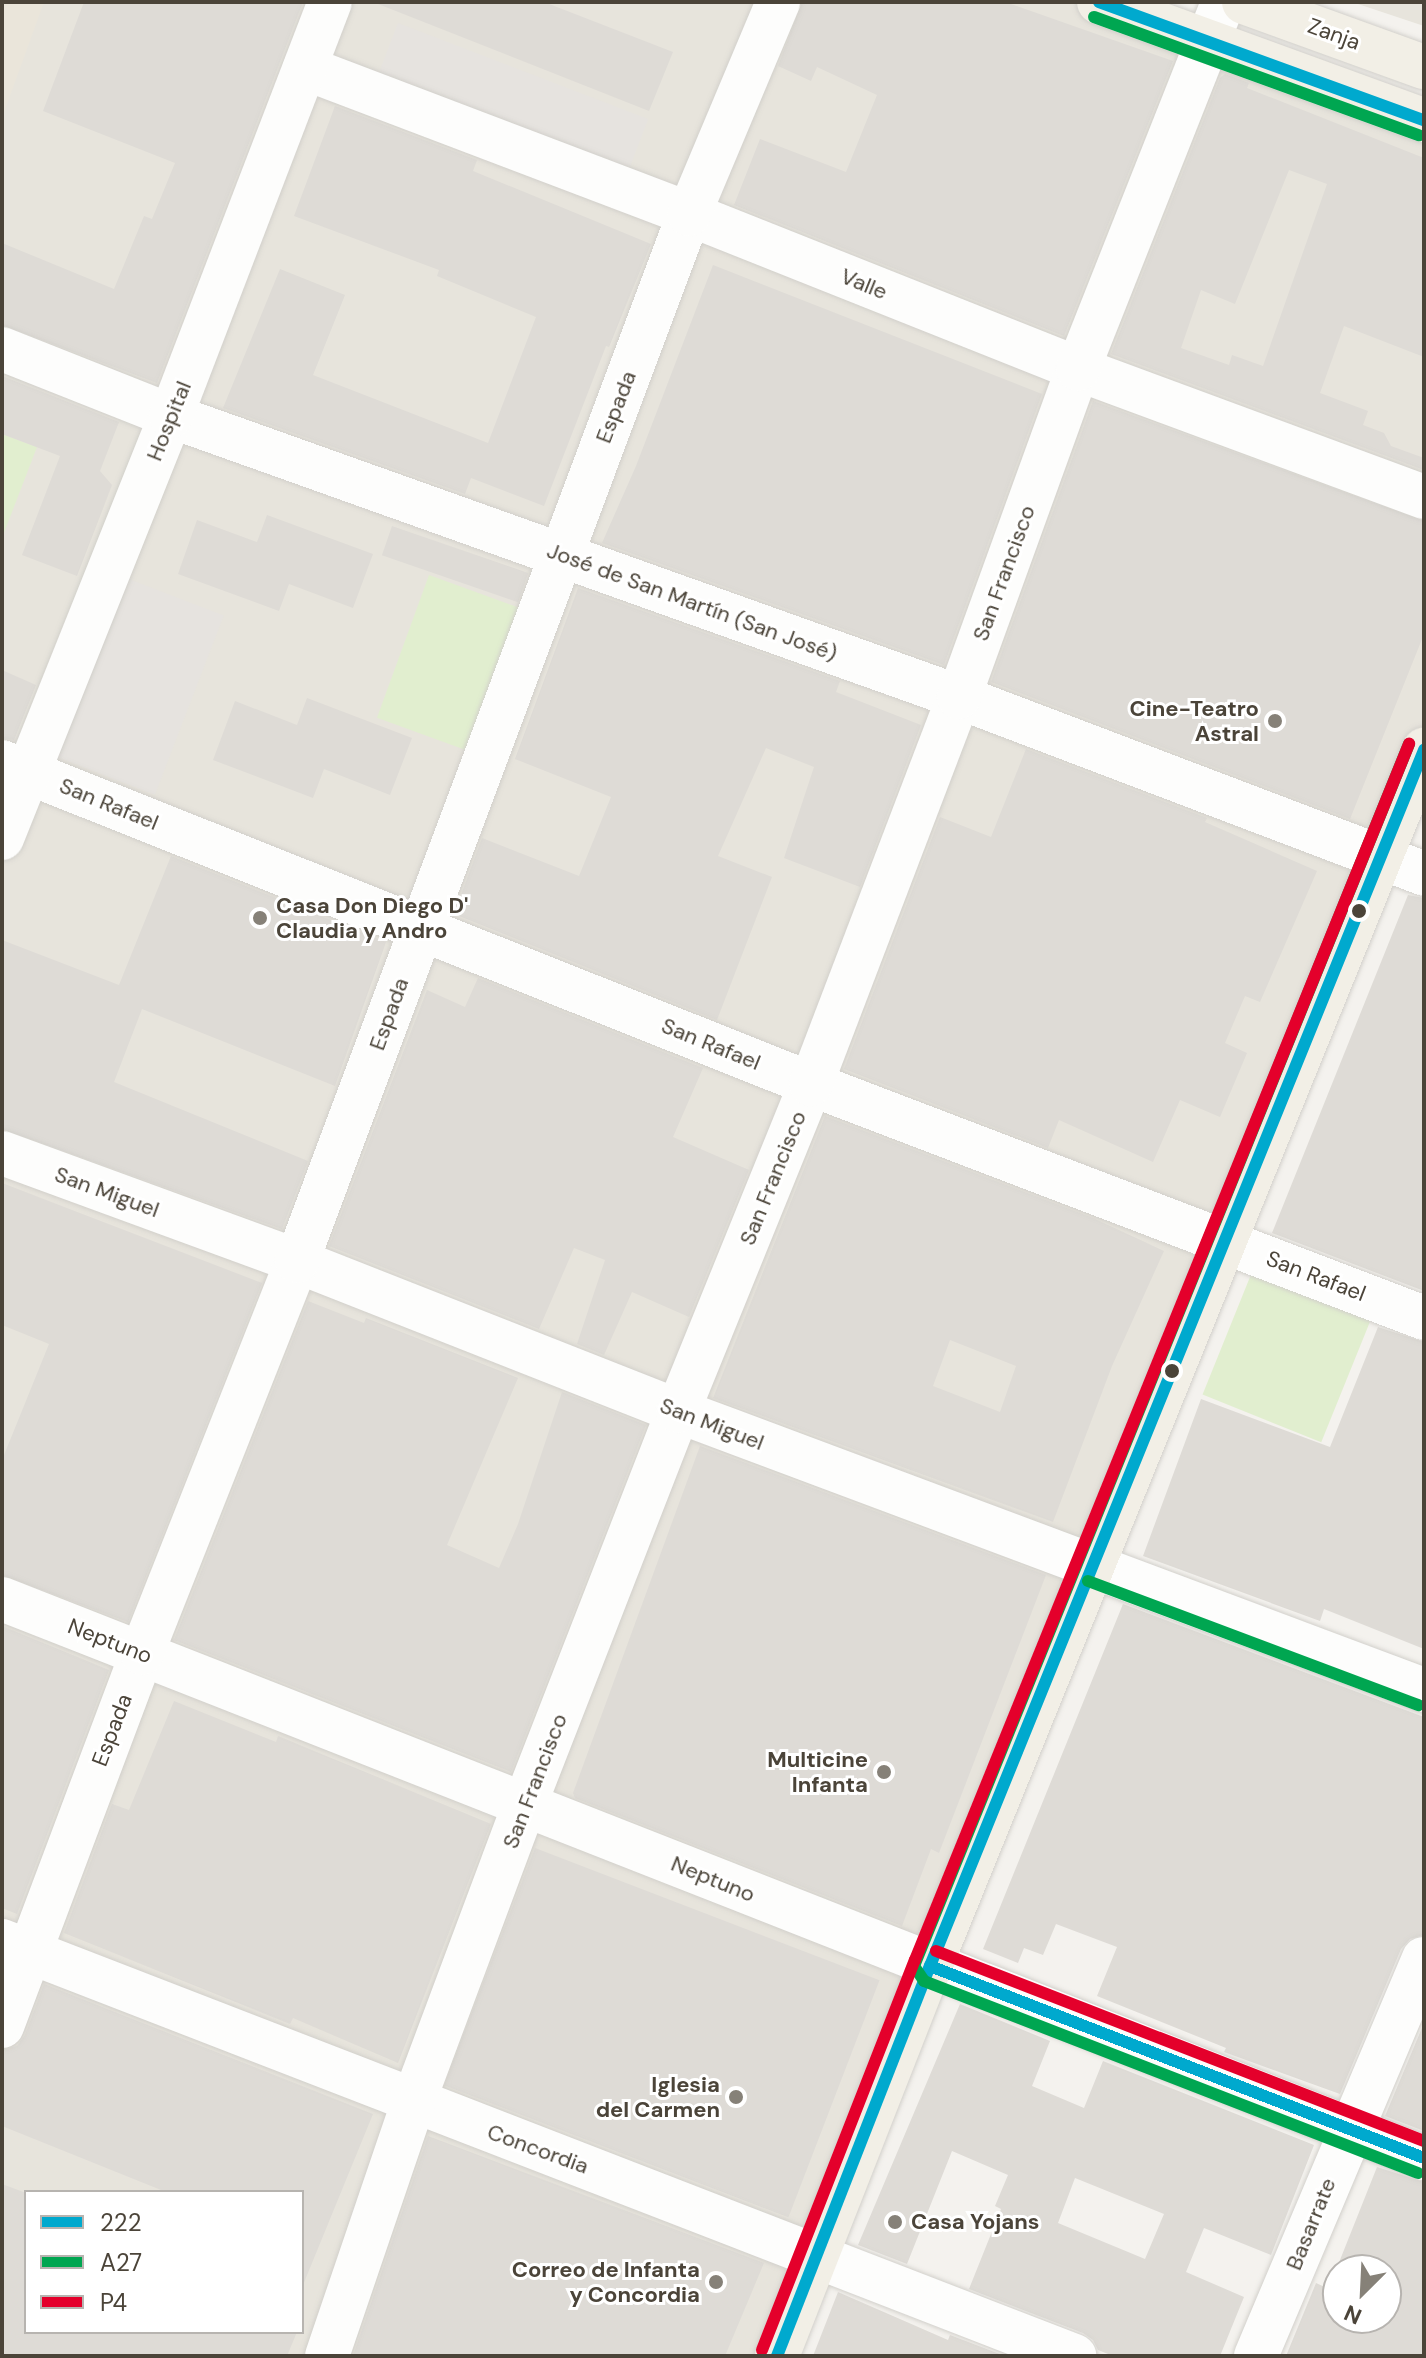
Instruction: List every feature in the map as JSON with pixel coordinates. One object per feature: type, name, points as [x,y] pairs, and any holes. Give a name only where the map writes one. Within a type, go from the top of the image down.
[{"type":"main road","points":[[1099,2],[1216,22],[1424,120]]},
{"type":"main road","name":"Zanja","points":[[1244,2],[1424,67]]},
{"type":"main road","points":[[777,2356],[930,1966],[1424,750]]},
{"type":"street","name":"Hospital","points":[[2,838],[14,766],[171,416],[330,2]]},
{"type":"street","name":"Espada","points":[[2,2026],[15,1946],[142,1653],[297,1261],[689,214],[778,2]]},
{"type":"street","name":"San Francisco","points":[[327,2356],[413,2103],[525,1804],[678,1411],[811,1084],[959,697],[1078,369],[1216,22]]},
{"type":"street","name":"Valle","points":[[305,68],[689,214],[1078,369],[1424,497]]},
{"type":"street","name":"José de San Martín (San José)","points":[[2,349],[171,416],[959,697],[1424,874]]},
{"type":"street","name":"San Rafael","points":[[14,766],[811,1084],[1424,1318]]},
{"type":"street","name":"San Miguel","points":[[2,1153],[297,1261],[678,1411],[1424,1690]]},
{"type":"street","name":"Neptuno","points":[[2,1599],[1424,2158]]},
{"type":"street","name":"Concordia","points":[[15,1946],[413,2103],[715,2215],[1074,2356]]},
{"type":"street","name":"Basarrate","points":[[1256,2356],[1424,1959]]},
{"type":"shaded area","points":[[2,2],[1099,2],[1424,120],[1424,750],[777,2356],[2,2356]]},
{"type":"shaded area","points":[[2,2],[44,2],[2,118]]},
{"type":"shaded area","points":[[1352,2],[1424,2],[1424,26]]},
{"type":"shaded area","points":[[398,23],[648,119],[629,169],[379,73]]},
{"type":"shaded area","points":[[121,576],[224,615],[155,795],[52,755]]},
{"type":"green space","points":[[2,434],[37,447],[2,538]]},
{"type":"green space","points":[[429,575],[518,607],[466,750],[377,718]]},
{"type":"green space","points":[[1252,1272],[1371,1320],[1321,1442],[1203,1394]]},
{"type":"building","points":[[84,2],[303,2],[157,383],[2,325],[2,243],[114,289],[144,216],[152,219],[175,163],[43,111]]},
{"type":"building","points":[[373,2],[544,2],[673,52],[649,111]]},
{"type":"building","points":[[802,2],[1005,2],[1173,61],[1064,336],[734,205],[760,139],[846,172],[877,95],[817,67],[811,81],[778,66]]},
{"type":"building","points":[[1225,74],[1249,83],[1247,88],[1424,158],[1424,357],[1344,326],[1320,393],[1368,411],[1363,425],[1384,433],[1391,446],[1424,458],[1424,470],[1111,354],[1220,78]],"holes":[[[1289,170],[1327,184],[1263,366],[1232,355],[1229,365],[1181,348],[1201,290],[1235,304]]]},
{"type":"building","points":[[335,106],[477,160],[473,171],[651,244],[609,347],[606,346],[544,506],[471,478],[465,494],[223,408],[280,269],[345,295],[313,375],[488,443],[536,317],[437,276],[439,270],[294,216]]},
{"type":"building","points":[[713,265],[1042,394],[944,665],[602,543],[636,466]]},
{"type":"building","points":[[2,376],[119,422],[100,471],[112,485],[77,576],[22,555],[60,456],[2,434]]},
{"type":"building","points":[[1093,401],[1424,521],[1424,634],[1350,819],[991,682]]},
{"type":"building","points":[[267,515],[373,554],[353,608],[289,584],[279,611],[178,574],[197,520],[257,542]]},
{"type":"building","points":[[392,526],[528,573],[518,602],[382,555]]},
{"type":"building","points":[[578,588],[840,681],[836,692],[921,725],[860,887],[784,858],[814,767],[766,748],[718,856],[772,877],[717,1020],[454,914],[482,838],[579,876],[611,797],[515,759]]},
{"type":"building","points":[[2,670],[36,685],[14,740],[2,738]]},
{"type":"building","points":[[307,698],[412,738],[390,795],[324,769],[313,798],[213,760],[235,701],[297,725]]},
{"type":"building","points":[[1026,749],[1207,818],[1205,822],[1317,871],[1260,1002],[1245,996],[1225,1043],[1247,1053],[1220,1117],[1180,1100],[1153,1162],[1059,1120],[1048,1148],[844,1069],[940,817],[991,837]]},
{"type":"building","points":[[171,856],[386,942],[335,1086],[142,1009],[114,1082],[308,1161],[282,1229],[2,1129],[2,940],[119,985]]},
{"type":"building","points":[[1408,895],[1424,898],[1424,1291],[1272,1233]]},
{"type":"building","points":[[478,978],[703,1068],[673,1137],[749,1170],[689,1317],[632,1292],[604,1355],[577,1344],[605,1260],[574,1248],[539,1329],[329,1246],[427,990],[465,1007]]},
{"type":"building","points":[[825,1116],[1093,1218],[1164,1251],[1112,1366],[1053,1522],[713,1398]],"holes":[[[950,1340],[1016,1366],[1000,1412],[933,1386]]]},
{"type":"building","points":[[2,1183],[262,1283],[128,1622],[2,1575],[2,1460],[49,1344],[2,1325]]},
{"type":"building","points":[[308,1301],[364,1323],[366,1318],[518,1378],[447,1545],[499,1568],[518,1524],[562,1392],[646,1425],[511,1772],[174,1640]]},
{"type":"building","points":[[1378,1327],[1424,1342],[1424,1649],[1324,1609],[1320,1621],[1143,1556],[1201,1399],[1330,1447]]},
{"type":"building","points":[[700,1446],[1046,1575],[939,1853],[931,1849],[902,1926],[575,1798],[573,1793]]},
{"type":"building","points":[[1123,1604],[1424,1717],[1424,1935],[1410,1939],[1401,1949],[1340,2094],[1224,2052],[1226,2048],[1097,1996],[1117,1947],[1056,1924],[1043,1955],[1024,1948],[1018,1963],[983,1949]]},
{"type":"building","points":[[2,1626],[109,1670],[17,1914],[2,1908]]},
{"type":"building","points":[[174,1701],[276,1742],[278,1736],[491,1824],[398,2063],[293,2018],[290,2024],[64,1933],[112,1804],[129,1810]]},
{"type":"building","points":[[535,1848],[879,1980],[788,2217],[444,2085]]},
{"type":"building","points":[[44,1984],[373,2114],[304,2283],[304,2190],[161,2190],[2,2126],[2,2050],[17,2046],[25,2035]]},
{"type":"building","points":[[960,2004],[1050,2041],[1032,2086],[1084,2108],[1103,2061],[1314,2145],[1271,2255],[1204,2228],[1186,2272],[1244,2297],[1220,2356],[1113,2356],[1098,2350],[1093,2340],[1083,2333],[969,2289],[1001,2209],[995,2206],[1008,2175],[952,2151],[907,2264],[858,2245]],"holes":[[[1075,2178],[1164,2214],[1145,2259],[1058,2223]]]},
{"type":"building","points":[[1424,2023],[1424,2131],[1385,2116]]},
{"type":"building","points":[[428,2136],[764,2263],[725,2356],[353,2356]]},
{"type":"building","points":[[1377,2167],[1424,2182],[1424,2356],[1286,2356],[1316,2283],[1322,2286],[1322,2334],[1402,2334],[1402,2254],[1342,2254]]},
{"type":"building","points":[[2,2184],[24,2192],[24,2334],[296,2334],[287,2356],[2,2356]]},
{"type":"building","points":[[838,2292],[948,2340],[950,2335],[1005,2356],[813,2356]]},
{"type":"transit line","name":"222","points":[[1099,2],[1424,120]]},
{"type":"transit line","name":"A27","points":[[1094,17],[1419,135]]},
{"type":"transit line","name":"A27","points":[[1409,744],[914,1966],[924,1981],[1418,2173]]},
{"type":"transit line","name":"P4","points":[[762,2350],[915,1960],[1409,744]]},
{"type":"transit line","name":"222","points":[[777,2356],[930,1966],[1424,750]]},
{"type":"transit line","name":"A27","points":[[1088,1581],[1418,1705]]},
{"type":"transit line","name":"P4","points":[[936,1951],[1424,2141]]},
{"type":"transit line","name":"222","points":[[930,1966],[1424,2158]]},
{"type":"place","name":"Cine-Teatro Astral","points":[[1275,721]]},
{"type":"place","name":"Casa Don Diego D' Claudia y Andro","points":[[260,918]]},
{"type":"place","name":"Multicine Infanta","points":[[884,1772]]},
{"type":"place","name":"Iglesia del Carmen","points":[[736,2097]]},
{"type":"place","name":"Casa Yojans","points":[[895,2222]]},
{"type":"place","name":"Correo de Infanta y Concordia","points":[[716,2282]]}]
